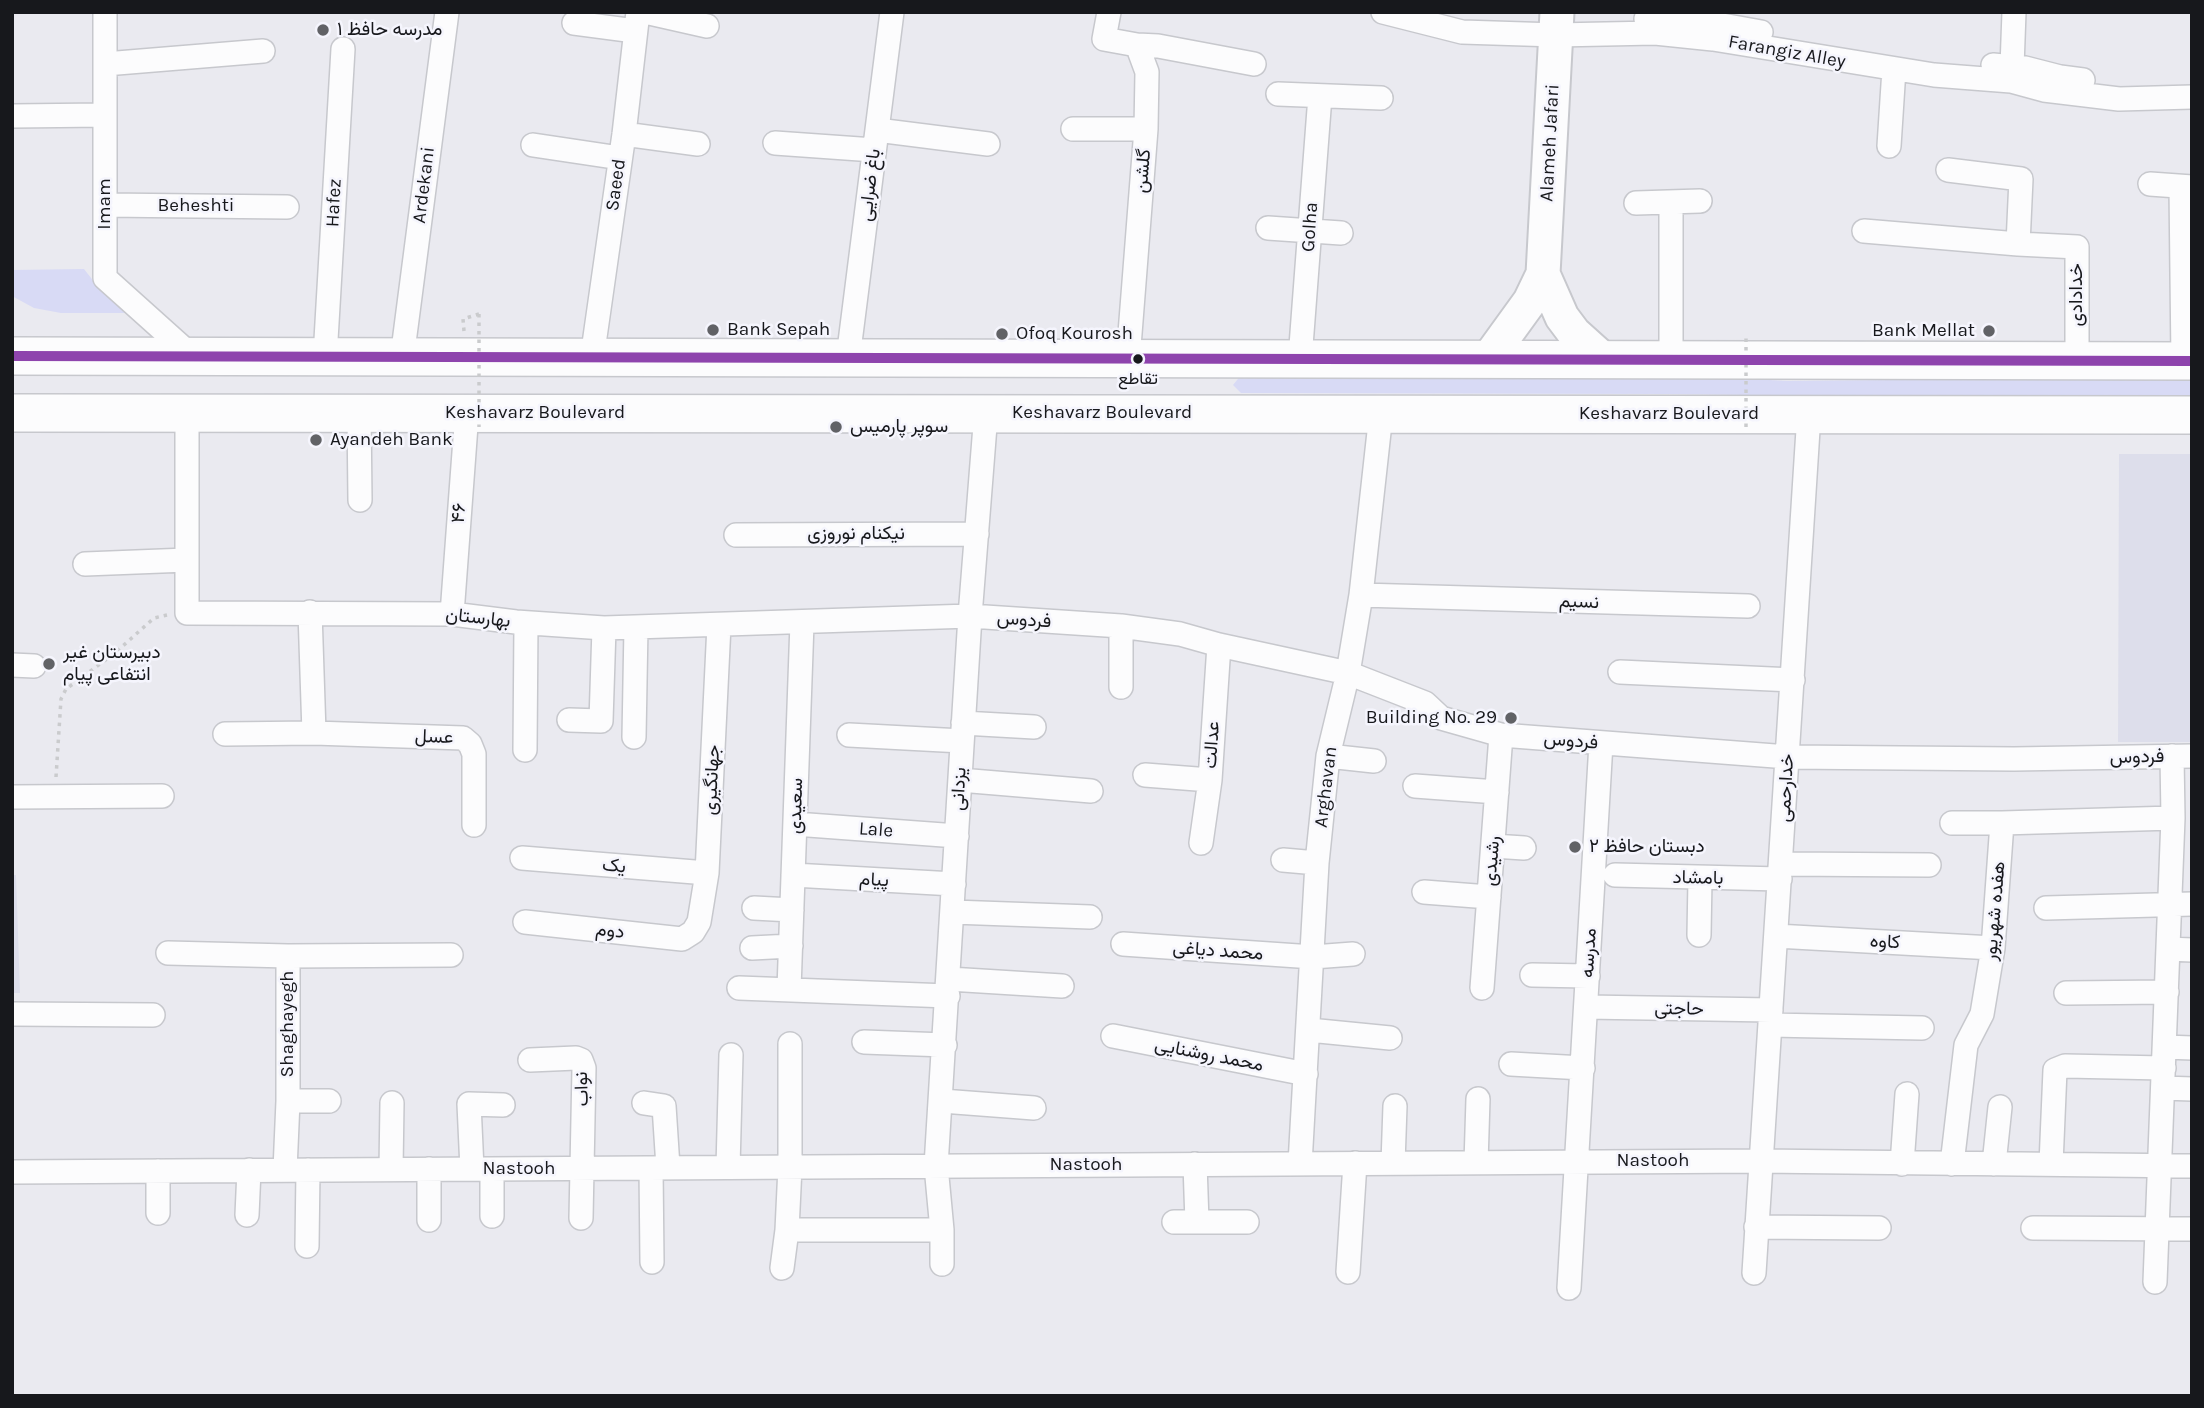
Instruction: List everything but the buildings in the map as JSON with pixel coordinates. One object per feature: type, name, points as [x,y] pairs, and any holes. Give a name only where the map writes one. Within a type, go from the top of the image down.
[{"type":"main road","name":"Alameh Jafari","points":[[1544,274],[1557,23]]},
{"type":"main road","points":[[1488,359],[1530,301],[1544,274]]},
{"type":"main road","points":[[1544,274],[1562,317],[1574,333],[1604,360]]},
{"type":"main road","points":[[12,333],[50,357]]},
{"type":"main road","points":[[12,356],[2187,361]]},
{"type":"main road","name":"Keshavarz Boulevard","points":[[12,414],[359,412],[473,420],[986,413],[2192,415]]},
{"type":"street","name":"Imam","points":[[105,12],[105,278],[193,357]]},
{"type":"street","name":"Ardekani","points":[[402,358],[447,12]]},
{"type":"street","name":"باغ ضرایی","points":[[848,358],[892,12]]},
{"type":"street","points":[[1109,12],[1104,39],[1254,64]]},
{"type":"street","points":[[1383,12],[1463,23],[1689,19],[1892,56],[2012,67],[2060,78],[2127,86],[2192,86]]},
{"type":"street","points":[[1438,12],[1463,23]]},
{"type":"street","points":[[2012,67],[2014,12]]},
{"type":"street","points":[[574,23],[639,18],[707,26]]},
{"type":"street","name":"Saeed","points":[[592,358],[639,18]]},
{"type":"street","name":"Farangiz Alley","points":[[1557,23],[1725,41],[1934,75],[2000,80],[2044,90],[2119,99],[2192,97]]},
{"type":"street","name":"گلشن","points":[[1128,359],[1146,129],[1147,72],[1137,45]]},
{"type":"street","name":"Hafez","points":[[325,357],[342,49]]},
{"type":"street","points":[[105,64],[263,51]]},
{"type":"street","points":[[1889,146],[1894,69]]},
{"type":"street","points":[[1278,94],[1381,98]]},
{"type":"street","name":"Golha","points":[[1300,359],[1320,96]]},
{"type":"street","points":[[12,116],[105,115]]},
{"type":"street","points":[[1073,129],[1146,129]]},
{"type":"street","points":[[624,134],[698,144]]},
{"type":"street","points":[[775,143],[876,140],[988,144]]},
{"type":"street","points":[[533,145],[620,158]]},
{"type":"street","points":[[1948,170],[2021,179],[2018,244]]},
{"type":"street","points":[[2150,184],[2186,187],[2187,361]]},
{"type":"street","points":[[1636,202],[1700,201]]},
{"type":"street","points":[[1671,202],[1671,360]]},
{"type":"street","name":"Beheshti","points":[[105,205],[287,207]]},
{"type":"street","points":[[1268,228],[1341,233]]},
{"type":"street","name":"خدادادی","points":[[1864,231],[2077,247],[2077,360]]},
{"type":"street","name":"بهارستان","points":[[187,412],[187,613],[452,614],[526,623],[604,628],[970,616]]},
{"type":"street","points":[[359,412],[360,500]]},
{"type":"street","name":"یزدانی","points":[[942,1264],[936,1166],[970,616],[986,413]]},
{"type":"street","name":"Arghavan","points":[[1300,1164],[1317,863],[1328,756],[1348,673],[1361,595],[1381,414]]},
{"type":"street","name":"خدارحمی","points":[[1754,1273],[1809,414]]},
{"type":"street","name":"۴۶","points":[[452,614],[473,420]]},
{"type":"street","name":"نیکنام نوروزی","points":[[736,536],[977,534]]},
{"type":"street","points":[[85,564],[187,560]]},
{"type":"street","name":"نسیم","points":[[1361,595],[1748,607]]},
{"type":"street","points":[[225,734],[314,733],[310,612]]},
{"type":"street","name":"فردوس","points":[[970,616],[1121,626],[1180,634],[1348,673],[1425,703],[1441,718],[1501,735],[1788,757],[2014,759],[2182,756]]},
{"type":"street","name":"سعیدی","points":[[789,989],[802,622]]},
{"type":"street","points":[[525,750],[526,623]]},
{"type":"street","name":"جهانگیری","points":[[693,932],[699,922],[707,873],[719,625]]},
{"type":"street","points":[[1121,626],[1121,687]]},
{"type":"street","points":[[634,737],[636,627]]},
{"type":"street","points":[[569,720],[601,721],[604,628]]},
{"type":"street","name":"عدالت","points":[[1145,775],[1210,780],[1219,645]]},
{"type":"street","points":[[1620,672],[1793,680]]},
{"type":"street","points":[[849,735],[1034,727]]},
{"type":"street","name":"عسل","points":[[314,733],[463,738],[470,744],[474,754],[474,825]]},
{"type":"street","name":"رشیدی","points":[[1482,988],[1501,735]]},
{"type":"street","name":"مدرسه","points":[[1569,1288],[1601,743]]},
{"type":"street","points":[[1328,756],[1374,761]]},
{"type":"street","points":[[2155,1282],[2168,949],[2181,904],[2182,846],[2173,818],[2182,756]]},
{"type":"street","points":[[960,780],[1091,791]]},
{"type":"street","points":[[1201,843],[1210,780]]},
{"type":"street","points":[[1415,786],[1497,792]]},
{"type":"street","points":[[12,797],[162,796]]},
{"type":"street","points":[[1952,824],[2173,818]]},
{"type":"street","name":"هفده شهریور","points":[[1952,1164],[1966,1045],[1982,1014],[1993,948],[2002,823]]},
{"type":"street","name":"Lale","points":[[795,824],[957,836]]},
{"type":"street","points":[[1493,846],[1524,848]]},
{"type":"street","name":"یک","points":[[522,858],[707,873]]},
{"type":"street","points":[[1283,860],[1317,863]]},
{"type":"street","name":"بامشاد","points":[[1615,875],[1700,879],[1781,871],[1929,865]]},
{"type":"street","name":"پیام","points":[[793,875],[954,884]]},
{"type":"street","points":[[1699,935],[1700,879]]},
{"type":"street","points":[[1424,891],[1489,897]]},
{"type":"street","points":[[2046,908],[2181,904]]},
{"type":"street","points":[[754,908],[792,910]]},
{"type":"street","points":[[953,912],[1090,917]]},
{"type":"street","name":"دوم","points":[[525,922],[682,939],[693,932]]},
{"type":"street","name":"کاوه","points":[[1776,936],[1993,948]]},
{"type":"street","name":"محمد دیاغی","points":[[1123,944],[1313,957],[1353,954]]},
{"type":"street","points":[[752,948],[791,946]]},
{"type":"street","points":[[2168,949],[2192,950]]},
{"type":"street","name":"Shaghayegh","points":[[168,953],[288,956],[285,1170]]},
{"type":"street","points":[[288,956],[451,955]]},
{"type":"street","points":[[1532,975],[1588,976]]},
{"type":"street","points":[[739,988],[1062,986]]},
{"type":"street","points":[[2066,993],[2167,992]]},
{"type":"street","name":"حاجتی","points":[[1586,1007],[1922,1028]]},
{"type":"street","points":[[12,1014],[153,1014]]},
{"type":"street","points":[[1309,1030],[1390,1038]]},
{"type":"street","name":"محمد روشنایی","points":[[1113,1037],[1306,1074]]},
{"type":"street","points":[[864,1042],[945,1045]]},
{"type":"street","points":[[782,1268],[788,1230],[790,1044]]},
{"type":"street","points":[[2164,1068],[2192,1048]]},
{"type":"street","points":[[728,1167],[731,1055]]},
{"type":"street","name":"نواب","points":[[530,1060],[576,1058],[584,1068],[582,1168]]},
{"type":"street","points":[[1511,1064],[1583,1068]]},
{"type":"street","points":[[2050,1164],[2055,1070],[2065,1066],[2164,1068],[2192,1089]]},
{"type":"street","points":[[1902,1164],[1907,1094]]},
{"type":"street","points":[[1476,1163],[1478,1099]]},
{"type":"street","points":[[288,1101],[329,1101]]},
{"type":"street","points":[[942,1101],[1034,1108]]},
{"type":"street","points":[[391,1103],[391,1169]]},
{"type":"street","points":[[644,1103],[664,1106],[652,1262]]},
{"type":"street","points":[[492,1216],[469,1104],[503,1105]]},
{"type":"street","points":[[1392,1163],[1395,1106]]},
{"type":"street","points":[[1994,1164],[2000,1107]]},
{"type":"street","name":"Nastooh","points":[[12,1172],[1760,1161],[2192,1166]]},
{"type":"street","points":[[1348,1272],[1355,1163]]},
{"type":"street","points":[[1195,1164],[1197,1222]]},
{"type":"street","points":[[581,1217],[582,1168]]},
{"type":"street","points":[[429,1169],[429,1220]]},
{"type":"street","points":[[247,1215],[249,1170]]},
{"type":"street","points":[[307,1246],[308,1170]]},
{"type":"street","points":[[158,1171],[159,1213]]},
{"type":"street","points":[[1174,1222],[1247,1222]]},
{"type":"street","points":[[1756,1227],[1879,1228]]},
{"type":"street","points":[[2033,1228],[2192,1229]]},
{"type":"street","points":[[788,1230],[942,1230]]},
{"type":"path","points":[[463,318],[479,314],[473,420]]},
{"type":"path","points":[[1746,335],[1746,427]]},
{"type":"path","points":[[55,797],[61,699],[66,689],[115,653],[146,624],[161,615]]},
{"type":"shaded area","points":[[84,269],[102,292],[125,313],[61,313],[34,308],[12,296],[12,270]]},
{"type":"shaded area","points":[[1242,374],[1699,376],[1787,381],[2192,377],[2192,401],[1666,394],[1241,393],[1233,385]]},
{"type":"shaded area","points":[[2119,454],[2192,454],[2192,742],[2118,742]]},
{"type":"shaded area","points":[[12,875],[16,875],[20,993],[12,993]]},
{"type":"transit line","points":[[12,356],[2192,361]]},
{"type":"place","name":"مدرسه حافظ ۱","points":[[323,30]]},
{"type":"place","name":"Bank Sepah","points":[[713,330]]},
{"type":"place","name":"Bank Mellat","points":[[1989,331]]},
{"type":"place","name":"Ofoq Kourosh","points":[[1002,334]]},
{"type":"place","name":"تقاطع","points":[[1138,359]]},
{"type":"place","name":"سوپر پارمیس","points":[[836,427]]},
{"type":"place","name":"Ayandeh Bank","points":[[316,440]]},
{"type":"place","name":"دبیرستان غیر انتفاعی پیام","points":[[49,664]]},
{"type":"place","name":"Building No. 29","points":[[1511,718]]},
{"type":"place","name":"دبستان حافظ ۲","points":[[1575,847]]}]
